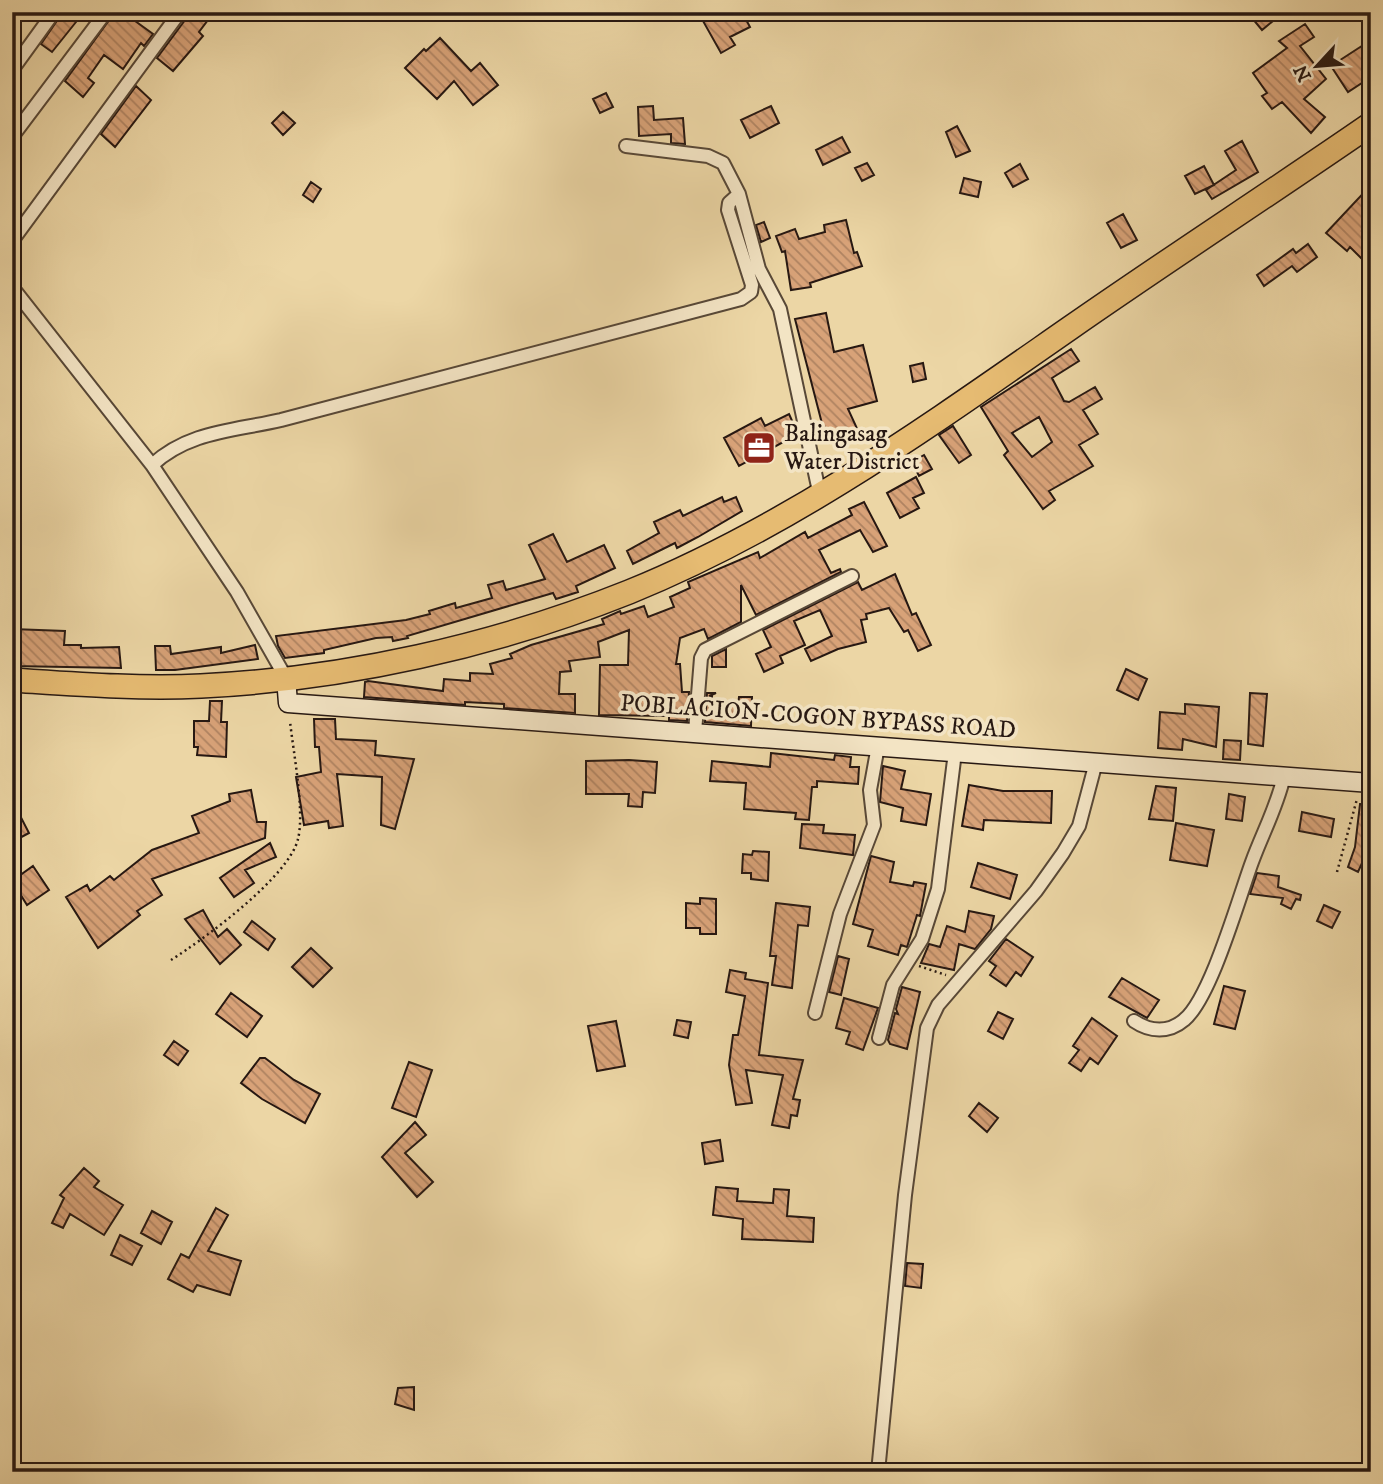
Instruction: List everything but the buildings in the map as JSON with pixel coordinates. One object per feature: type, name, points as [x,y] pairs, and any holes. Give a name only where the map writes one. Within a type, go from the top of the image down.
[{"type":"highway","points":[[12,680],[82,685],[202,686],[286,678],[426,654],[567,614],[675,571],[820,496],[1371,124]]},
{"type":"main road","points":[[286,678],[288,704]]},
{"type":"main road","name":"POBLACION-COGON BYPASS ROAD","points":[[288,704],[1366,783]]},
{"type":"street","points":[[12,70],[54,12]]},
{"type":"street","points":[[12,137],[106,12]]},
{"type":"street","points":[[12,241],[180,12]]},
{"type":"street","points":[[626,146],[723,163],[739,194],[759,268],[780,309],[820,496]]},
{"type":"street","points":[[152,465],[179,444],[208,433],[281,420],[741,299],[751,292],[752,285],[728,210],[729,203],[739,194]]},
{"type":"street","points":[[12,287],[152,465],[237,592],[286,678]]},
{"type":"street","points":[[695,732],[700,662],[705,650],[852,576]]},
{"type":"street","points":[[815,1013],[839,914],[874,825],[870,790],[878,746]]},
{"type":"street","points":[[879,1038],[893,985],[922,939],[938,889],[955,752]]},
{"type":"street","points":[[878,1472],[922,1050],[927,1028],[938,1005],[1036,891],[1063,853],[1079,826],[1096,762]]},
{"type":"street","points":[[1134,1021],[1153,1030],[1163,1030],[1182,1022],[1195,1007],[1234,919],[1254,858],[1275,812],[1284,776]]},
{"type":"path","points":[[171,960],[221,925],[294,852],[299,823],[288,704]]},
{"type":"path","points":[[1337,872],[1366,783]]},
{"type":"path","points":[[908,963],[959,979]]},
{"type":"place","name":"Balingasag Water District","points":[[759,448]]}]
